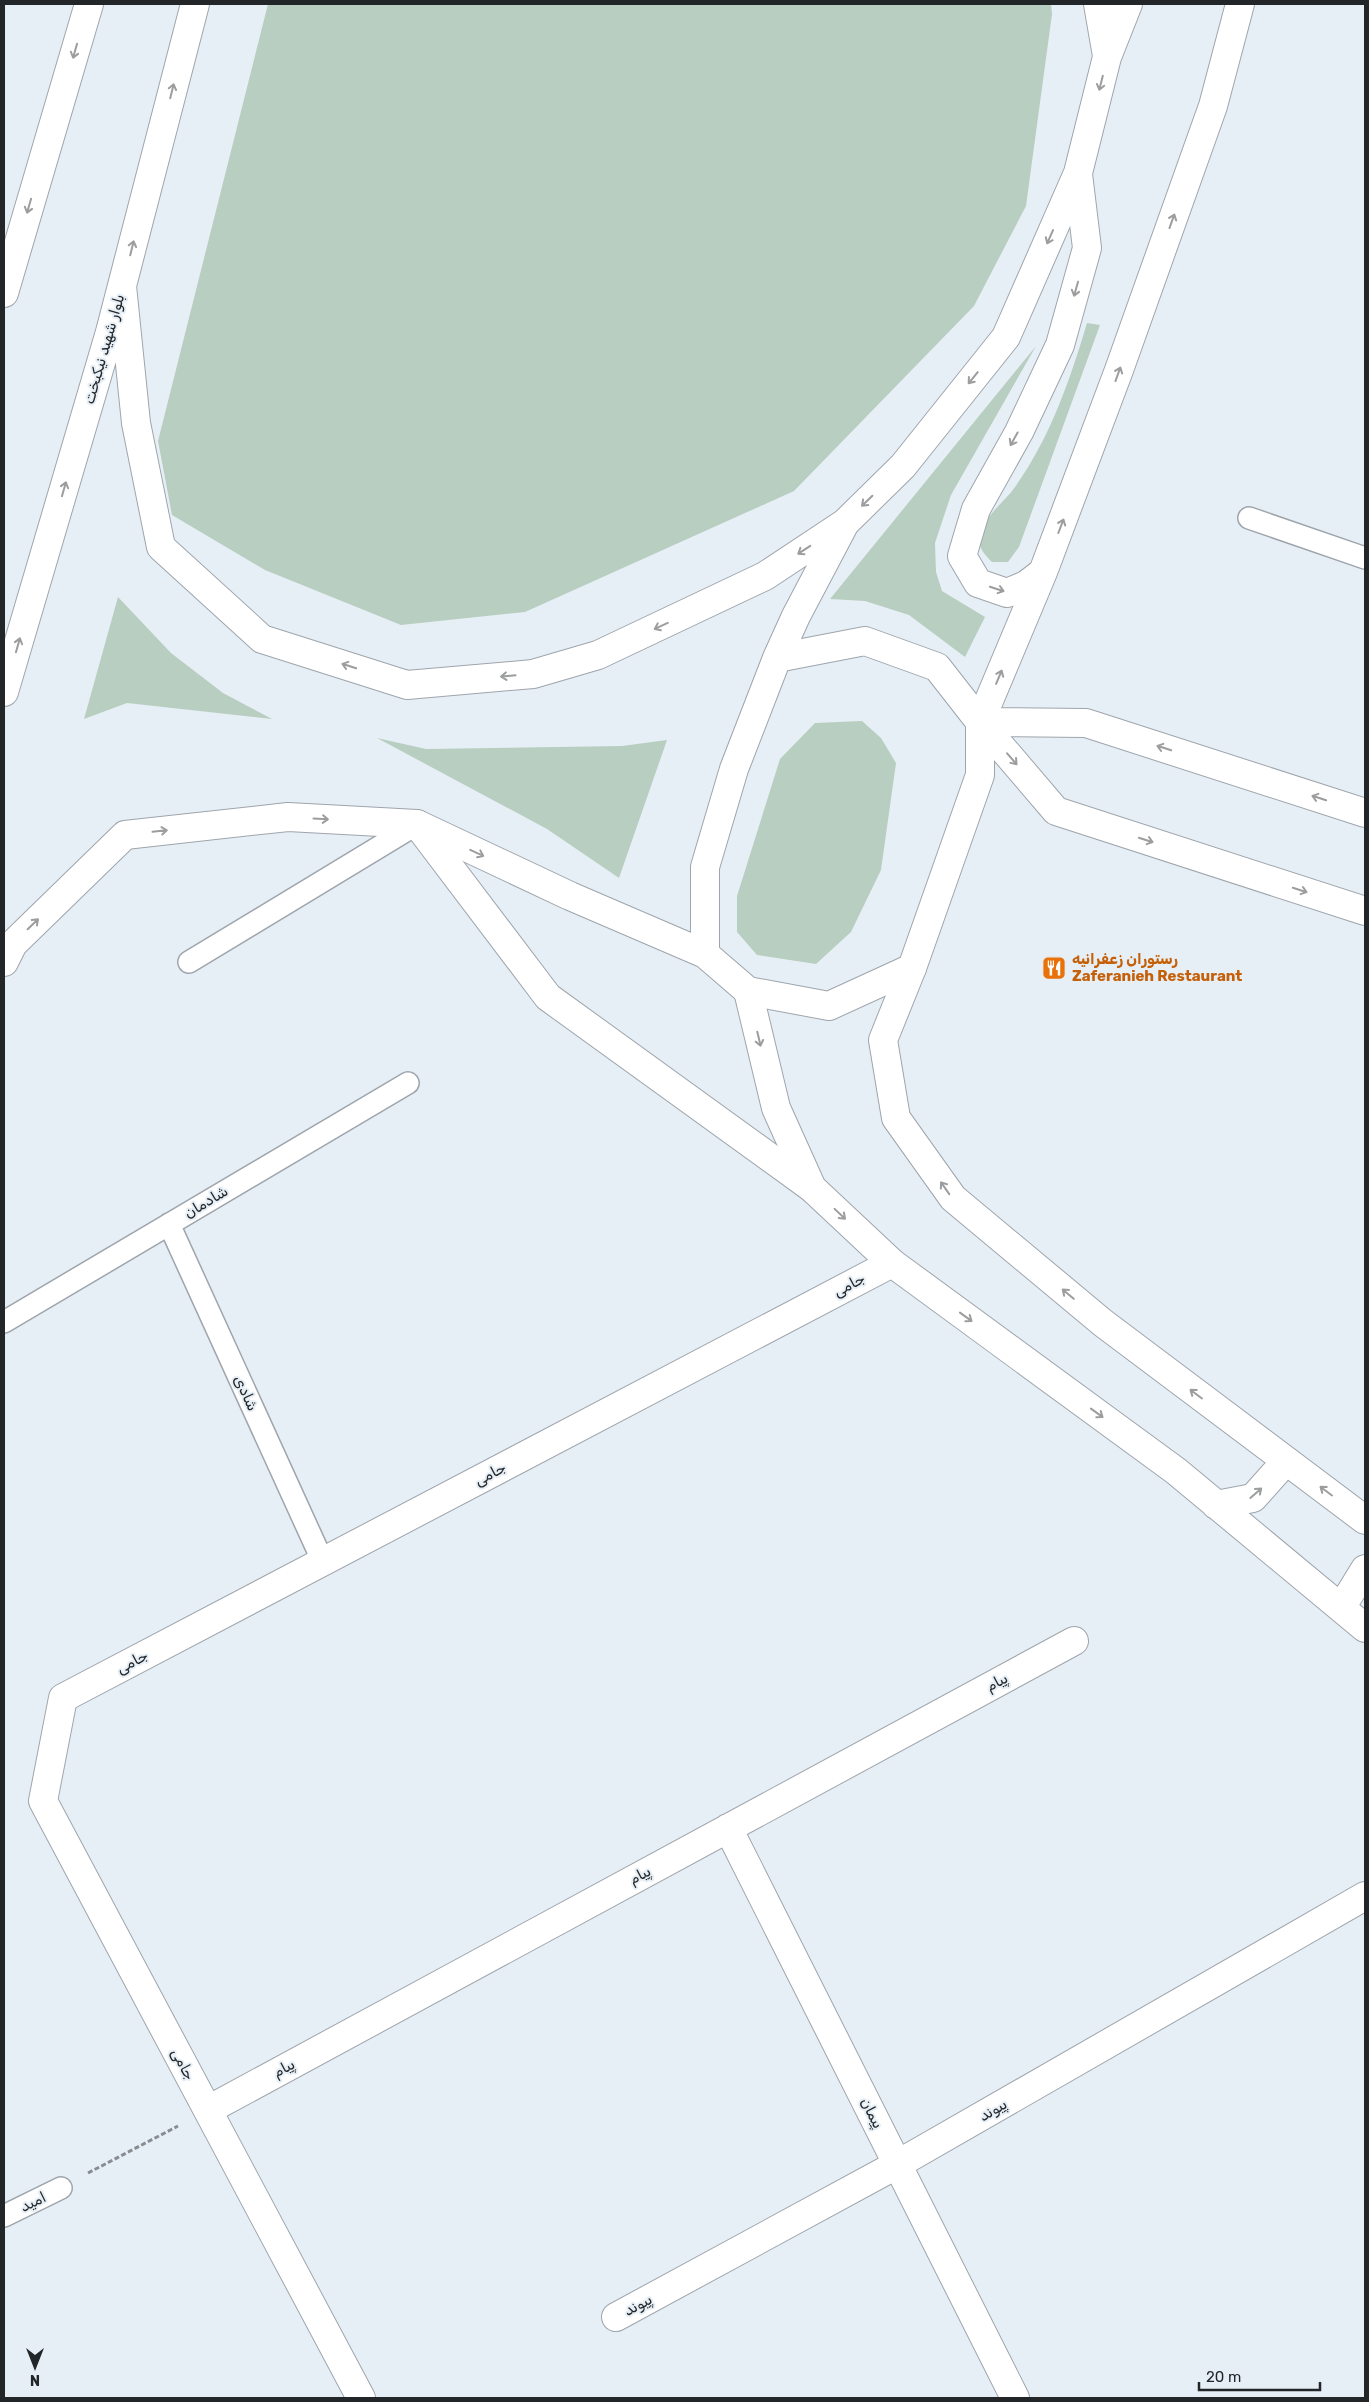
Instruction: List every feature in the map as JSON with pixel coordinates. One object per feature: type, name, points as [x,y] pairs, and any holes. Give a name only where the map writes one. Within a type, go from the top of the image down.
[{"type":"street","points":[[4,293],[89,4]]},
{"type":"street","name":"بلوار شهید نیکبخت","points":[[4,692],[122,286],[195,4]]},
{"type":"street","points":[[1098,4],[1107,57]]},
{"type":"street","points":[[122,286],[136,422],[161,547],[262,638],[407,685],[533,674],[598,655],[757,580],[845,523],[904,466],[1006,337],[1078,173],[1107,57],[1128,4]]},
{"type":"street","points":[[1240,4],[1213,106],[1119,370],[1043,572],[980,722],[980,775],[912,968],[883,1040],[896,1118],[953,1198],[1103,1323],[1365,1520]]},
{"type":"street","points":[[1043,572],[1026,584],[1007,593],[978,583],[962,556],[976,509],[1019,432],[1060,345],[1087,248],[1078,173]]},
{"type":"street","points":[[705,954],[705,867],[734,769],[777,658],[796,616],[845,523]]},
{"type":"street","points":[[777,658],[865,641],[937,667],[980,722],[1056,811],[1365,911]]},
{"type":"street","points":[[980,722],[1086,723],[1365,813]]},
{"type":"street","points":[[4,962],[13,944],[125,835],[288,817],[417,824],[570,896],[705,954],[748,992],[829,1006],[912,968]]},
{"type":"street","points":[[417,824],[548,997],[812,1188],[892,1263],[1176,1471],[1365,1628]]},
{"type":"street","points":[[748,992],[776,1108],[812,1188]]},
{"type":"street","name":"جامی","points":[[361,2398],[43,1801],[63,1698],[892,1263]]},
{"type":"street","points":[[1216,1505],[1253,1498],[1286,1461]]},
{"type":"street","points":[[1341,1608],[1365,1569]]},
{"type":"street","name":"پیام","points":[[208,2110],[1074,1641]]},
{"type":"street","name":"پیمان","points":[[728,1828],[1015,2398]]},
{"type":"street","name":"پیوند","points":[[616,2317],[898,2164],[1365,1896]]},
{"type":"lane","points":[[1249,518],[1365,558]]},
{"type":"lane","points":[[189,962],[417,824]]},
{"type":"lane","name":"شادمان","points":[[4,1322],[408,1082]]},
{"type":"lane","name":"شادی","points":[[168,1224],[323,1562]]},
{"type":"lane","name":"امید","points":[[4,2216],[62,2188]]},
{"type":"path","points":[[62,2188],[208,2110]]},
{"type":"green space","points":[[268,4],[1051,4],[1052,14],[1026,206],[974,306],[794,491],[525,612],[401,625],[265,570],[172,515],[158,441]]},
{"type":"green space","points":[[1087,323],[1100,325],[1019,547],[1008,562],[992,562],[980,546],[980,532],[988,518],[1015,487],[1039,449],[1058,408],[1074,366]]},
{"type":"green space","points":[[1036,346],[951,495],[935,543],[936,572],[942,591],[985,617],[965,657],[909,615],[865,601],[830,599]]},
{"type":"green space","points":[[118,597],[171,653],[223,693],[272,719],[127,703],[84,719]]},
{"type":"green space","points":[[862,721],[881,738],[896,763],[881,870],[851,932],[816,964],[757,955],[737,932],[737,896],[780,759],[815,723]]},
{"type":"green space","points":[[377,738],[426,749],[622,746],[667,740],[619,878],[547,829]]},
{"type":"place","name":"رستوران زعفرانیه Zaferanieh Restaurant","points":[[1054,968]]}]
